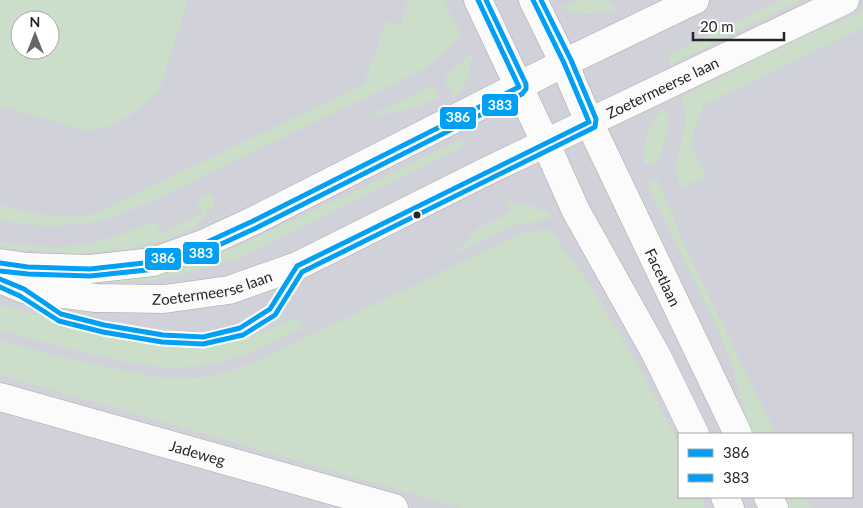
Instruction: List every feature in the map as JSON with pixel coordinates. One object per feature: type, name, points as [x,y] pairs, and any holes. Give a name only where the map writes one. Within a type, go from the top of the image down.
[{"type":"street","points":[[478,0],[576,211],[657,356],[695,433]]},
{"type":"street","name":"Facetlaan","points":[[533,0],[738,433]]},
{"type":"street","points":[[0,263],[28,267],[90,269],[153,262],[202,244],[253,221],[695,0]]},
{"type":"street","name":"Zoetermeerse laan","points":[[0,279],[24,289],[96,298],[164,299],[229,290],[297,266],[483,173],[845,0]]},
{"type":"street","name":"Jadeweg","points":[[0,397],[394,508]]},
{"type":"shaded area","points":[[0,0],[863,0],[863,508],[0,508]]},
{"type":"green space","points":[[0,0],[188,0],[159,91],[142,106],[108,127],[94,130],[80,129],[0,106]]},
{"type":"green space","points":[[408,0],[444,0],[461,36],[446,52],[424,69],[154,201],[98,222],[58,226],[17,224],[0,220],[0,205],[57,216],[69,217],[94,214],[364,84],[386,22],[401,24]]},
{"type":"green space","points":[[579,0],[609,0],[615,9],[602,13],[588,14],[574,12],[561,7]]},
{"type":"green space","points":[[782,0],[802,0],[671,64],[668,55]]},
{"type":"green space","points":[[863,11],[863,28],[703,105],[690,143],[706,176],[681,188],[676,174],[677,159],[686,122],[686,113],[681,97],[769,52]]},
{"type":"green space","points":[[473,55],[467,80],[454,100],[444,78],[468,56]]},
{"type":"green space","points":[[433,85],[439,97],[418,108],[367,117]]},
{"type":"green space","points":[[665,107],[668,127],[658,160],[655,165],[643,164],[644,148],[648,133],[659,113]]},
{"type":"green space","points":[[460,140],[464,147],[241,257],[185,274],[149,281],[86,283],[82,279],[185,264],[211,257],[240,246]]},
{"type":"green space","points":[[658,180],[690,258],[776,433],[751,433],[732,363],[717,327],[647,184],[648,181]]},
{"type":"green space","points":[[210,193],[215,204],[195,228],[161,241],[127,249],[73,254],[0,247],[0,241],[42,247],[61,247],[97,242],[134,230],[154,221],[162,234],[203,213],[197,200]]},
{"type":"green space","points":[[506,202],[535,206],[552,216],[539,222],[514,225],[455,254],[479,227],[511,212]]},
{"type":"green space","points":[[550,230],[590,285],[641,370],[678,442],[678,498],[704,498],[704,508],[461,508],[0,375],[0,340],[57,356],[155,377],[198,378],[219,374],[244,366],[291,345],[524,232]]},
{"type":"green space","points":[[0,304],[85,330],[143,343],[172,347],[201,347],[239,341],[298,317],[303,328],[249,353],[222,362],[202,366],[168,368],[132,363],[69,349],[0,330]]},
{"type":"green space","points":[[781,498],[807,498],[812,508],[786,508]]},
{"type":"transit line","name":"386","points":[[0,263],[28,267],[90,269],[153,262],[203,244],[253,221],[519,87],[478,0]]},
{"type":"transit line","name":"383","points":[[0,271],[90,276],[156,269],[206,251],[256,228],[522,94],[526,89],[526,84],[486,0]]},
{"type":"transit line","name":"386","points":[[0,279],[24,289],[61,314],[104,325],[163,335],[203,337],[240,328],[270,309],[297,266],[589,122],[564,63],[533,0]]},
{"type":"transit line","name":"383","points":[[0,287],[20,296],[59,321],[103,332],[162,342],[203,344],[243,335],[275,315],[302,272],[595,127],[596,119],[571,60],[541,0]]}]
